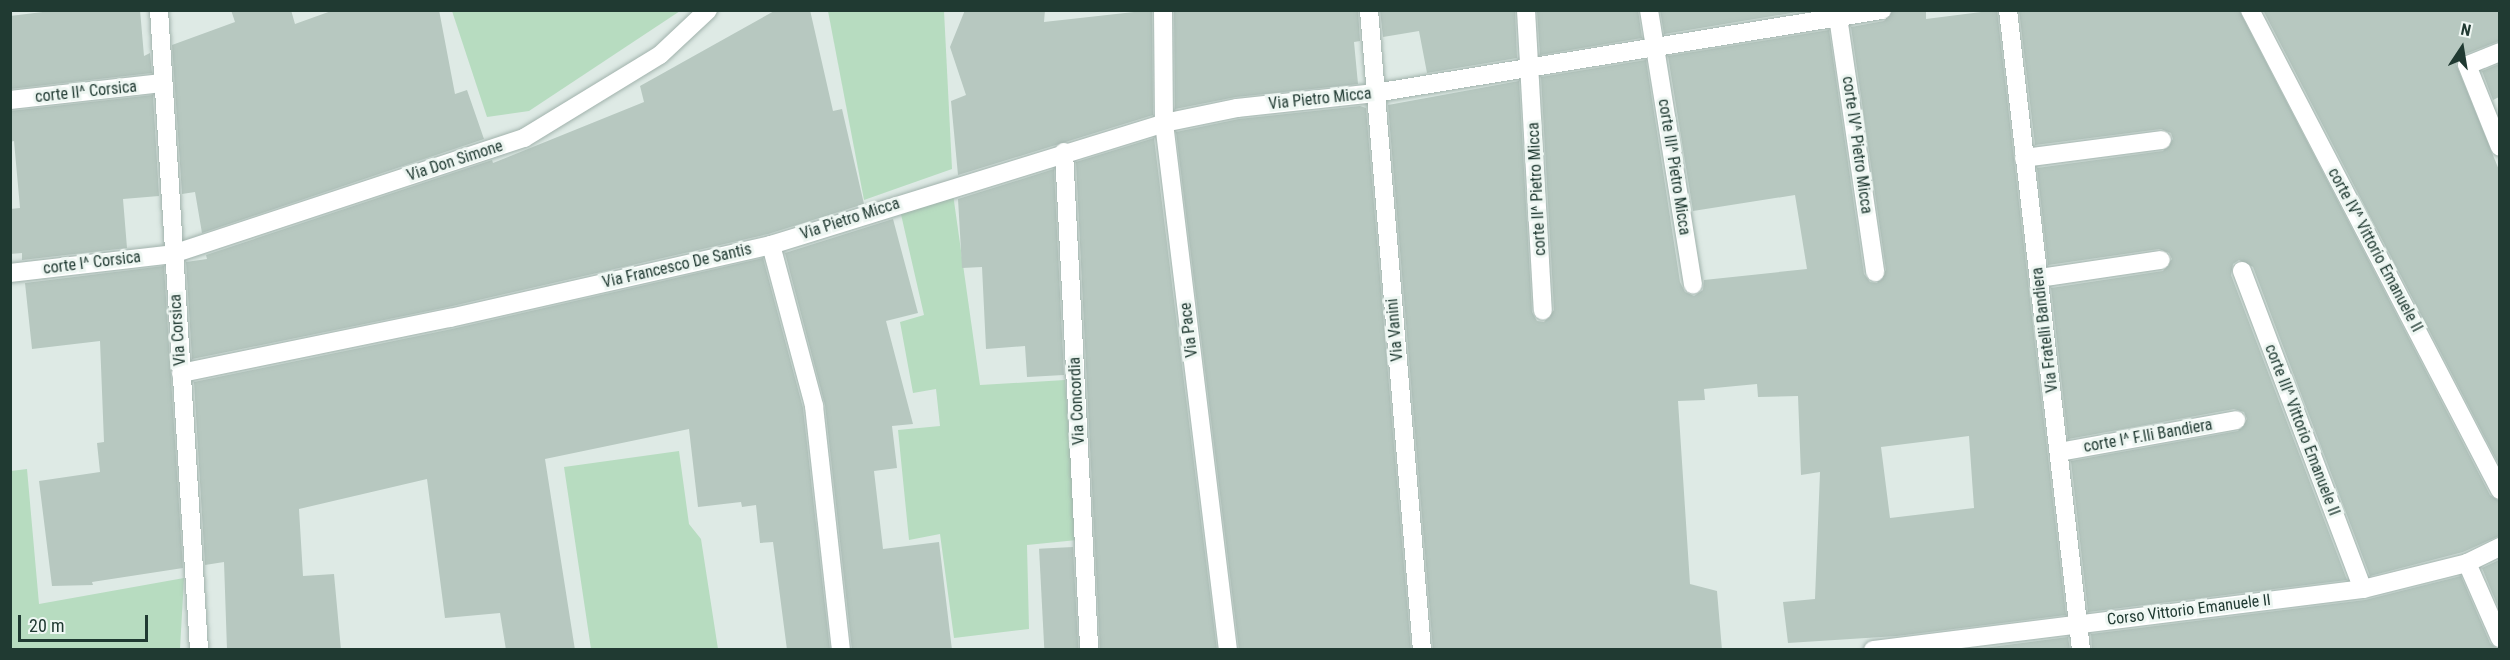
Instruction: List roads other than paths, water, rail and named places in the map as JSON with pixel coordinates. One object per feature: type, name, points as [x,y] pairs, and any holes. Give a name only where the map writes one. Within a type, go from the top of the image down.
[{"type":"street","name":"Via Corsica","points":[[159,10],[199,650]]},
{"type":"street","name":"Via Don Simone","points":[[173,254],[524,138],[660,55],[708,10]]},
{"type":"street","name":"Via Pace","points":[[1163,10],[1164,123],[1228,650]]},
{"type":"street","name":"Via Vanini","points":[[1369,10],[1422,650]]},
{"type":"street","name":"corte II^ Pietro Micca","points":[[1526,10],[1543,311]]},
{"type":"street","name":"corte III^ Pietro Micca","points":[[1649,10],[1693,285]]},
{"type":"street","name":"Via Pietro Micca","points":[[771,245],[1064,152],[1164,123],[1237,108],[1375,93],[1655,49],[1838,14],[1882,10]]},
{"type":"street","name":"Via Fratelli Bandiera","points":[[2008,10],[2081,650]]},
{"type":"street","name":"corte IV^ Vittorio Emanuele II","points":[[2250,10],[2499,490]]},
{"type":"street","name":"corte IV^ Pietro Micca","points":[[1838,14],[1875,272]]},
{"type":"street","points":[[2499,52],[2467,65],[2499,147]]},
{"type":"street","name":"corte II^ Corsica","points":[[10,100],[162,83]]},
{"type":"street","points":[[2024,158],[2162,140]]},
{"type":"street","name":"Via Concordia","points":[[1064,152],[1089,650]]},
{"type":"street","name":"Via Francesco De Santis","points":[[181,373],[450,318],[771,245],[814,406],[841,650]]},
{"type":"street","name":"corte I^ Corsica","points":[[10,273],[173,254]]},
{"type":"street","points":[[2038,278],[2161,260]]},
{"type":"street","name":"corte III^ Vittorio Emanuele II","points":[[2242,271],[2363,589]]},
{"type":"street","name":"corte I^ F.lli Bandiera","points":[[2059,452],[2236,420]]},
{"type":"street","name":"Corso Vittorio Emanuele II","points":[[1872,650],[2363,589],[2467,563],[2499,547]]},
{"type":"street","points":[[2467,563],[2499,638]]}]
